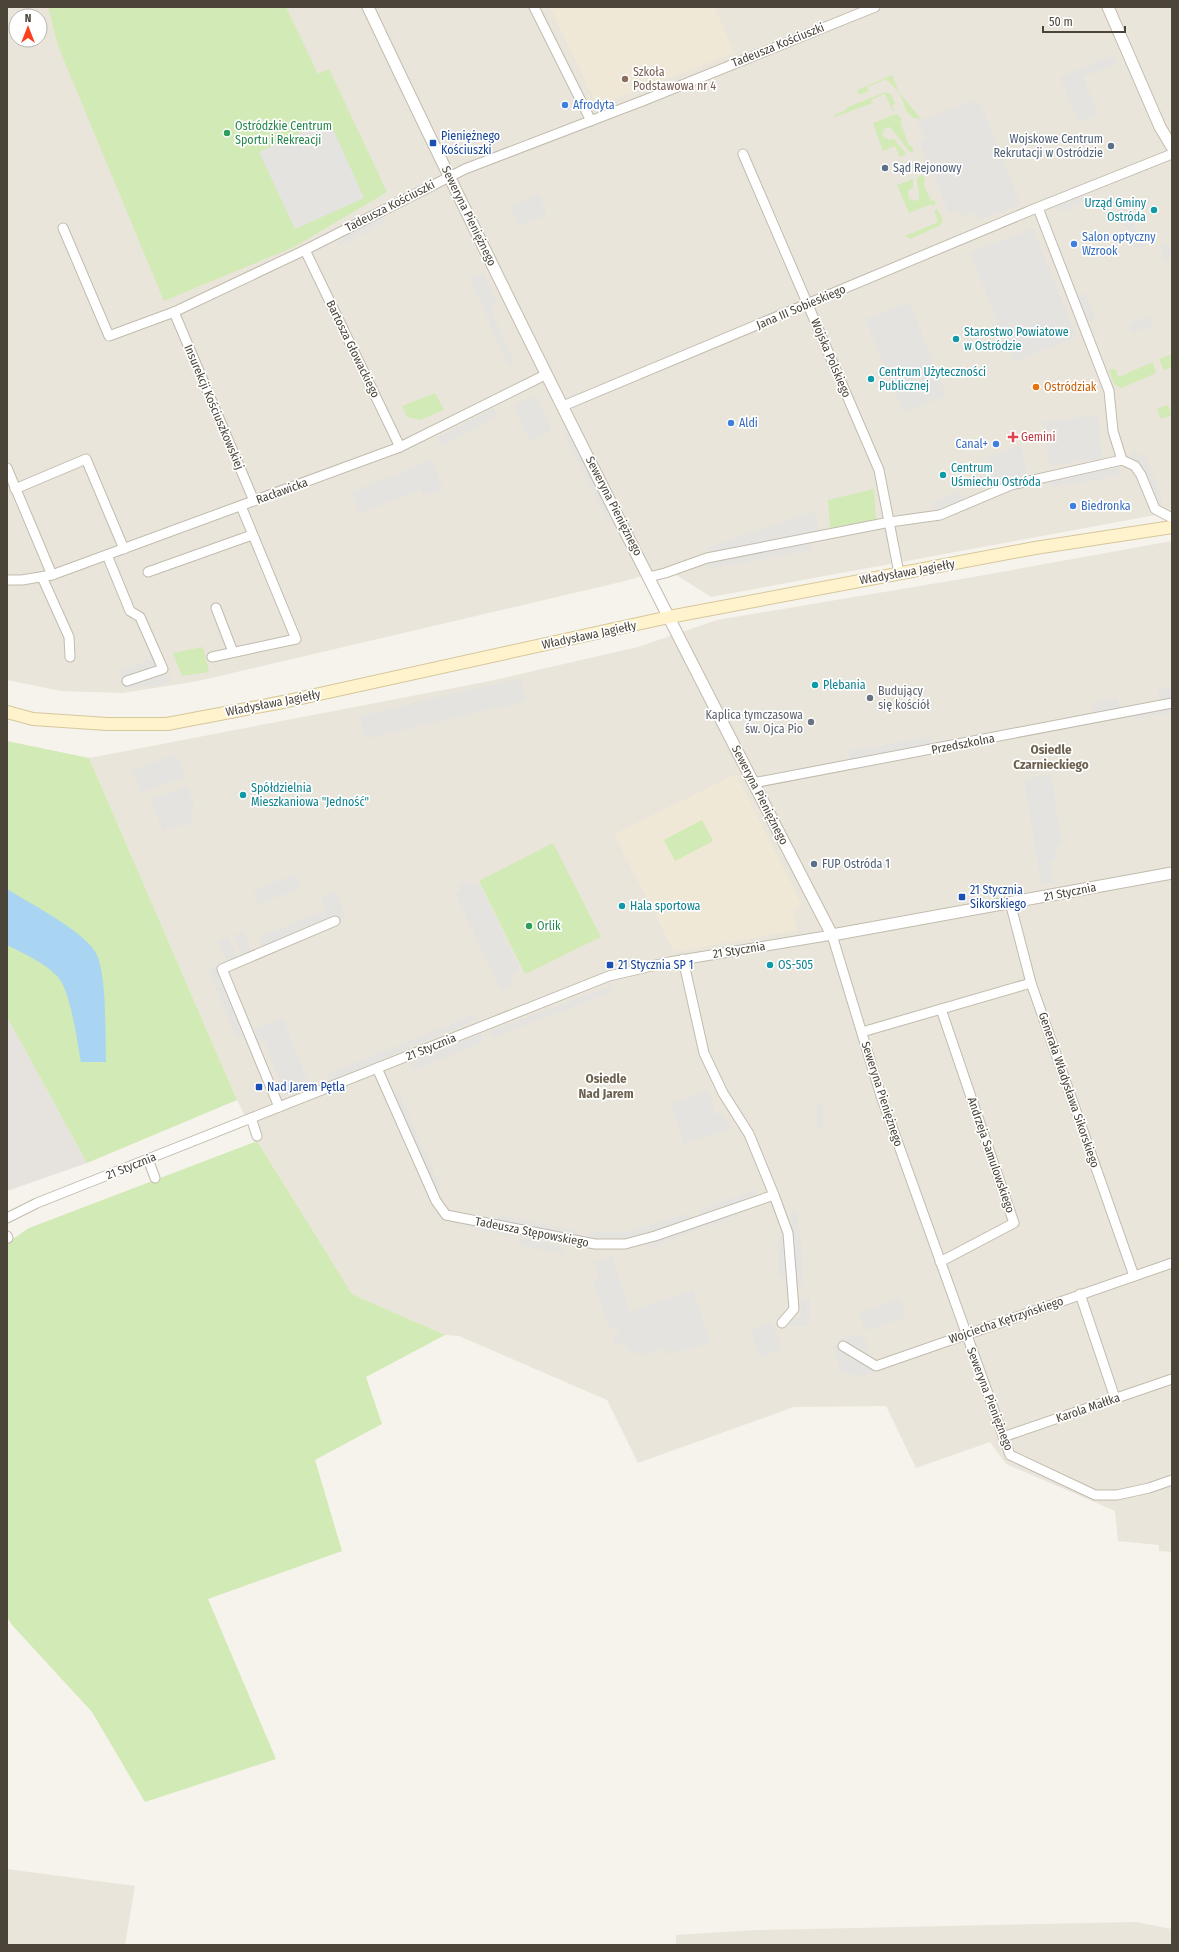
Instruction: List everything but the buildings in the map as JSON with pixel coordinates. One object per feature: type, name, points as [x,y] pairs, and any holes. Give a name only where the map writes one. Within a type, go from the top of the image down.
[{"type":"main road","name":"Władysława Jagiełły","points":[[7,712],[33,719],[107,724],[167,724],[283,702],[669,617],[1035,548],[1172,527]]},
{"type":"street","name":"Seweryna Pieniężnego","points":[[368,7],[649,577],[832,936],[884,1102],[965,1333],[1010,1455],[1095,1495],[1117,1496],[1149,1488],[1172,1480]]},
{"type":"street","points":[[534,7],[591,121]]},
{"type":"street","name":"Tadeusza Kościuszki","points":[[63,228],[109,336],[174,312],[305,250],[450,176],[875,7]]},
{"type":"street","points":[[1108,7],[1160,127],[1172,148]]},
{"type":"street","name":"Wojska Polskiego","points":[[743,154],[879,470],[899,573]]},
{"type":"street","name":"Jana III Sobieskiego","points":[[564,406],[1038,208],[1172,154]]},
{"type":"street","points":[[1038,208],[1109,391],[1113,431],[1122,460]]},
{"type":"street","name":"Bartosza Głowackiego","points":[[305,250],[400,448]]},
{"type":"street","name":"Insurekcji Kościuszkowskiej","points":[[174,312],[254,501]]},
{"type":"street","name":"Racławicka","points":[[7,580],[22,580],[52,575],[400,448],[548,374]]},
{"type":"street","points":[[16,488],[86,459],[124,549]]},
{"type":"street","points":[[649,577],[707,558],[890,522],[940,515],[1011,484],[1122,460],[1135,466],[1141,475],[1155,509],[1172,518]]},
{"type":"street","points":[[7,468],[52,575]]},
{"type":"street","points":[[212,657],[296,639],[241,506]]},
{"type":"street","points":[[148,572],[252,535]]},
{"type":"street","points":[[107,555],[130,611],[140,617],[163,669],[127,681]]},
{"type":"street","points":[[42,577],[69,637],[70,658]]},
{"type":"street","points":[[216,608],[233,652]]},
{"type":"street","name":"Przedszkolna","points":[[753,783],[976,742],[1172,703]]},
{"type":"street","name":"21 Stycznia","points":[[7,1218],[37,1203],[589,983],[633,970],[683,960],[832,936],[1172,872]]},
{"type":"street","name":"Generała Władysława Sikorskiego","points":[[1010,902],[1031,983],[1134,1276]]},
{"type":"street","points":[[279,1107],[222,969],[335,921]]},
{"type":"street","points":[[683,960],[704,1053],[723,1093],[749,1134],[788,1233],[794,1309],[782,1323]]},
{"type":"street","points":[[862,1032],[1031,983]]},
{"type":"street","name":"Andrzeja Samulowskiego","points":[[940,1009],[1014,1223],[940,1262]]},
{"type":"street","name":"Tadeusza Stępowskiego","points":[[377,1068],[436,1201],[446,1215],[595,1244],[625,1244],[656,1236],[774,1195]]},
{"type":"street","points":[[250,1118],[257,1136]]},
{"type":"street","points":[[148,1159],[155,1178]]},
{"type":"street","name":"Wojciecha Kętrzyńskiego","points":[[843,1346],[876,1366],[965,1333],[1172,1263]]},
{"type":"street","points":[[1080,1294],[1115,1398]]},
{"type":"street","name":"Karola Małłka","points":[[1003,1437],[1172,1379]]},
{"type":"shaded area","points":[[7,7],[1172,7],[1172,512],[711,597],[667,569],[625,581],[198,681],[123,693],[61,691],[7,680]]},
{"type":"shaded area","name":"Szkoła Podstawowa nr 4","points":[[550,7],[715,7],[734,53],[597,106]]},
{"type":"shaded area","points":[[1113,55],[1117,63],[1083,77],[1099,115],[1079,123],[1060,77]]},
{"type":"shaded area","points":[[971,101],[982,106],[1019,200],[1017,206],[980,220],[977,212],[966,216],[957,212],[957,210],[949,213],[919,142],[927,139],[922,133],[917,119],[925,119]]},
{"type":"shaded area","points":[[329,120],[364,198],[295,229],[259,152]]},
{"type":"shaded area","points":[[538,194],[547,214],[519,227],[510,207]]},
{"type":"shaded area","points":[[1086,194],[1092,198],[1064,211],[1055,207]]},
{"type":"shaded area","points":[[1123,199],[1144,246],[1137,250],[1115,203]]},
{"type":"shaded area","points":[[382,217],[385,222],[339,246],[337,241]]},
{"type":"shaded area","points":[[1033,228],[1077,337],[1013,362],[970,253]]},
{"type":"shaded area","points":[[1172,242],[1172,260],[1166,262],[1160,247]]},
{"type":"shaded area","points":[[484,273],[497,303],[490,307],[515,363],[508,366],[470,279]]},
{"type":"shaded area","points":[[1086,293],[1096,320],[1087,323],[1076,297]]},
{"type":"shaded area","points":[[910,302],[946,396],[903,412],[865,319]]},
{"type":"shaded area","points":[[1149,316],[1153,325],[1132,333],[1128,324]]},
{"type":"shaded area","points":[[535,396],[552,431],[530,441],[513,406]]},
{"type":"shaded area","points":[[493,408],[498,416],[442,446],[437,438]]},
{"type":"shaded area","points":[[1098,415],[1102,458],[1049,466],[1043,422]]},
{"type":"shaded area","points":[[574,432],[615,513],[607,518],[565,436]]},
{"type":"shaded area","points":[[1021,445],[1027,473],[996,486],[988,457]]},
{"type":"shaded area","points":[[1132,451],[1146,457],[1163,501],[1156,505],[1129,460]]},
{"type":"shaded area","points":[[432,460],[443,489],[423,496],[420,490],[360,514],[351,492]]},
{"type":"shaded area","points":[[1119,467],[1120,476],[1051,487],[1049,478]]},
{"type":"shaded area","points":[[961,492],[964,499],[934,510],[931,503]]},
{"type":"shaded area","points":[[814,511],[820,531],[708,554],[707,548]]},
{"type":"shaded area","points":[[1172,541],[1172,1552],[1159,1551],[1159,1545],[1118,1541],[1115,1511],[1006,1464],[990,1442],[916,1468],[886,1406],[794,1407],[638,1463],[607,1400],[459,1336],[445,1335],[352,1294],[257,1141],[237,1100],[89,758],[490,681],[638,647],[717,620],[979,576]]},
{"type":"shaded area","points":[[811,543],[812,550],[709,569],[708,561]]},
{"type":"shaded area","points":[[153,652],[162,676],[169,674],[172,679],[169,684],[124,688],[119,672],[149,659]]},
{"type":"shaded area","points":[[521,678],[526,701],[365,739],[360,716]]},
{"type":"shaded area","points":[[1172,686],[1172,699],[1160,702],[1157,689]]},
{"type":"shaded area","points":[[1117,697],[1120,711],[1095,717],[1092,703]]},
{"type":"shaded area","points":[[1172,707],[1172,712],[1135,719],[1134,715]]},
{"type":"shaded area","points":[[930,736],[932,745],[880,756],[870,755],[849,759],[847,751],[877,747]]},
{"type":"shaded area","points":[[176,754],[185,777],[141,793],[132,770]]},
{"type":"shaded area","points":[[736,774],[802,905],[793,909],[797,930],[674,952],[614,834]]},
{"type":"shaded area","points":[[1051,774],[1062,845],[1056,846],[1058,859],[1050,860],[1053,882],[1041,884],[1024,779]]},
{"type":"shaded area","points":[[187,786],[195,808],[190,810],[194,821],[163,832],[151,799]]},
{"type":"shaded area","points":[[295,874],[301,887],[266,902],[259,907],[253,891]]},
{"type":"shaded area","points":[[468,880],[470,885],[478,882],[520,969],[513,973],[511,985],[501,990],[455,893],[461,890],[459,885]]},
{"type":"shaded area","points":[[336,892],[346,918],[339,921],[337,916],[262,947],[259,937],[325,910],[321,898]]},
{"type":"shaded area","points":[[243,931],[252,952],[242,956],[233,936]]},
{"type":"shaded area","points":[[228,938],[237,958],[227,962],[218,942]]},
{"type":"shaded area","points":[[216,966],[245,1035],[236,1038],[208,969]]},
{"type":"shaded area","points":[[610,986],[612,992],[492,1038],[490,1031]]},
{"type":"shaded area","points":[[475,1014],[477,1020],[330,1081],[327,1074]]},
{"type":"shaded area","points":[[7,1017],[87,1163],[7,1191]]},
{"type":"shaded area","points":[[283,1018],[306,1077],[313,1085],[285,1095],[264,1041],[257,1044],[251,1030]]},
{"type":"shaded area","points":[[481,1034],[484,1042],[413,1071],[410,1063]]},
{"type":"shaded area","points":[[398,1091],[442,1191],[435,1194],[392,1094]]},
{"type":"shaded area","points":[[708,1091],[716,1115],[721,1114],[732,1128],[684,1144],[671,1103]]},
{"type":"shaded area","points":[[817,1104],[824,1106],[824,1129],[817,1129]]},
{"type":"shaded area","points":[[755,1190],[757,1196],[701,1215],[699,1210]]},
{"type":"shaded area","points":[[797,1211],[802,1251],[803,1285],[796,1286],[795,1251],[790,1212]]},
{"type":"shaded area","points":[[738,1212],[739,1215],[648,1248],[646,1245]]},
{"type":"shaded area","points":[[689,1213],[691,1219],[627,1238],[588,1238],[588,1231],[626,1232]]},
{"type":"shaded area","points":[[499,1215],[577,1231],[576,1237],[498,1221]]},
{"type":"shaded area","points":[[456,1221],[515,1233],[513,1236],[455,1224]]},
{"type":"shaded area","points":[[779,1235],[787,1235],[787,1277],[779,1277]]},
{"type":"shaded area","points":[[520,1237],[564,1247],[562,1254],[519,1245]]},
{"type":"shaded area","points":[[612,1256],[630,1311],[693,1290],[710,1342],[668,1355],[665,1348],[644,1355],[635,1354],[626,1348],[624,1342],[616,1345],[612,1335],[619,1333],[617,1327],[609,1329],[593,1281],[599,1278],[593,1262]]},
{"type":"shaded area","points":[[801,1298],[810,1298],[809,1326],[790,1326],[790,1318],[801,1318]]},
{"type":"shaded area","points":[[900,1299],[906,1317],[865,1331],[859,1312]]},
{"type":"shaded area","points":[[772,1322],[782,1349],[760,1357],[750,1330]]},
{"type":"shaded area","points":[[864,1335],[870,1359],[837,1339]]},
{"type":"shaded area","points":[[837,1345],[873,1367],[874,1373],[859,1376],[841,1372],[833,1346]]},
{"type":"shaded area","points":[[7,1869],[135,1886],[125,1945],[7,1945]]},
{"type":"shaded area","points":[[1136,1922],[1172,1929],[1172,1945],[676,1945],[676,1935],[757,1930]]},
{"type":"green space","name":"Ostródzkie Centrum Sportu i Rekreacji","points":[[48,7],[286,7],[318,74],[329,69],[387,192],[294,247],[164,301],[58,46]]},
{"type":"green space","points":[[892,75],[899,92],[886,79],[867,87],[869,91],[859,95],[857,90]]},
{"type":"green space","points":[[886,92],[891,94],[895,104],[892,105],[893,111],[885,94],[871,100],[872,103],[835,117],[834,115],[846,110],[848,107]]},
{"type":"green space","points":[[899,92],[921,119],[912,117],[905,107]]},
{"type":"green space","points":[[896,114],[901,118],[901,124],[908,144],[914,149],[912,152],[910,152],[890,127],[885,128],[884,132],[882,132],[883,137],[888,139],[887,140],[894,139],[906,154],[900,157],[895,146],[883,151],[873,123]]},
{"type":"green space","points":[[921,175],[925,177],[924,185],[930,199],[936,202],[933,206],[932,204],[909,213],[897,185],[913,179],[913,188],[908,191],[908,195],[910,200],[915,201],[919,199],[917,178]]},
{"type":"green space","points":[[937,209],[943,220],[939,226],[910,239],[905,236],[938,222],[934,210]]},
{"type":"green space","points":[[1172,354],[1172,367],[1164,370],[1159,359]]},
{"type":"green space","points":[[1153,362],[1156,373],[1122,388],[1114,384],[1109,370],[1115,369],[1119,377]]},
{"type":"green space","points":[[435,393],[444,410],[420,420],[407,417],[402,406]]},
{"type":"green space","points":[[1168,405],[1172,415],[1161,419],[1157,409]]},
{"type":"green space","points":[[874,489],[876,520],[830,528],[828,500]]},
{"type":"green space","points":[[203,647],[209,672],[182,676],[173,653]]},
{"type":"green space","points":[[7,741],[89,758],[237,1100],[87,1163],[7,1017]]},
{"type":"green space","points":[[702,820],[713,841],[675,861],[664,840]]},
{"type":"green space","points":[[553,843],[601,937],[525,974],[479,881]]},
{"type":"green space","points":[[257,1141],[352,1294],[445,1335],[366,1377],[382,1424],[315,1460],[342,1551],[208,1599],[276,1759],[145,1802],[92,1712],[12,1625],[7,1617],[7,1243],[29,1228]]},
{"type":"water","points":[[7,889],[70,928],[91,946],[97,955],[104,992],[106,1062],[81,1062],[70,1004],[62,983],[52,971],[34,959],[7,945]]},
{"type":"place","name":"Szkoła Podstawowa nr 4","points":[[625,79]]},
{"type":"place","name":"Afrodyta","points":[[565,105]]},
{"type":"place","name":"Ostródzkie Centrum Sportu i Rekreacji","points":[[227,133]]},
{"type":"place","name":"Pieniężnego Kościuszki","points":[[433,143]]},
{"type":"place","name":"Wojskowe Centrum Rekrutacji w Ostródzie","points":[[1111,146]]},
{"type":"place","name":"Sąd Rejonowy","points":[[885,168]]},
{"type":"place","name":"Urząd Gminy Ostróda","points":[[1154,210]]},
{"type":"place","name":"Salon optyczny Wzrook","points":[[1074,244]]},
{"type":"place","name":"Starostwo Powiatowe w Ostródzie","points":[[956,339]]},
{"type":"place","name":"Centrum Użyteczności Publicznej","points":[[871,379]]},
{"type":"place","name":"Ostródziak","points":[[1036,387]]},
{"type":"place","name":"Aldi","points":[[731,423]]},
{"type":"place","name":"Gemini","points":[[1013,437]]},
{"type":"place","name":"Canal+","points":[[996,444]]},
{"type":"place","name":"Centrum Uśmiechu Ostróda","points":[[943,475]]},
{"type":"place","name":"Biedronka","points":[[1073,506]]},
{"type":"place","name":"Plebania","points":[[815,685]]},
{"type":"place","name":"Budujący się kościół","points":[[870,698]]},
{"type":"place","name":"Kaplica tymczasowa św. Ojca Pio","points":[[811,722]]},
{"type":"place","name":"Spółdzielnia Mieszkaniowa \"Jedność\"","points":[[243,795]]},
{"type":"place","name":"FUP Ostróda 1","points":[[814,864]]},
{"type":"place","name":"21 Stycznia Sikorskiego","points":[[962,897]]},
{"type":"place","name":"Hala sportowa","points":[[622,906]]},
{"type":"place","name":"Orlik","points":[[529,926]]},
{"type":"place","name":"21 Stycznia SP 1","points":[[610,965]]},
{"type":"place","name":"OS-505","points":[[770,965]]},
{"type":"place","name":"Nad Jarem Pętla","points":[[259,1087]]},
{"type":"district","name":"Osiedle Czarnieckiego","points":[[1051,756]]},
{"type":"district","name":"Osiedle Nad Jarem","points":[[606,1086]]}]
